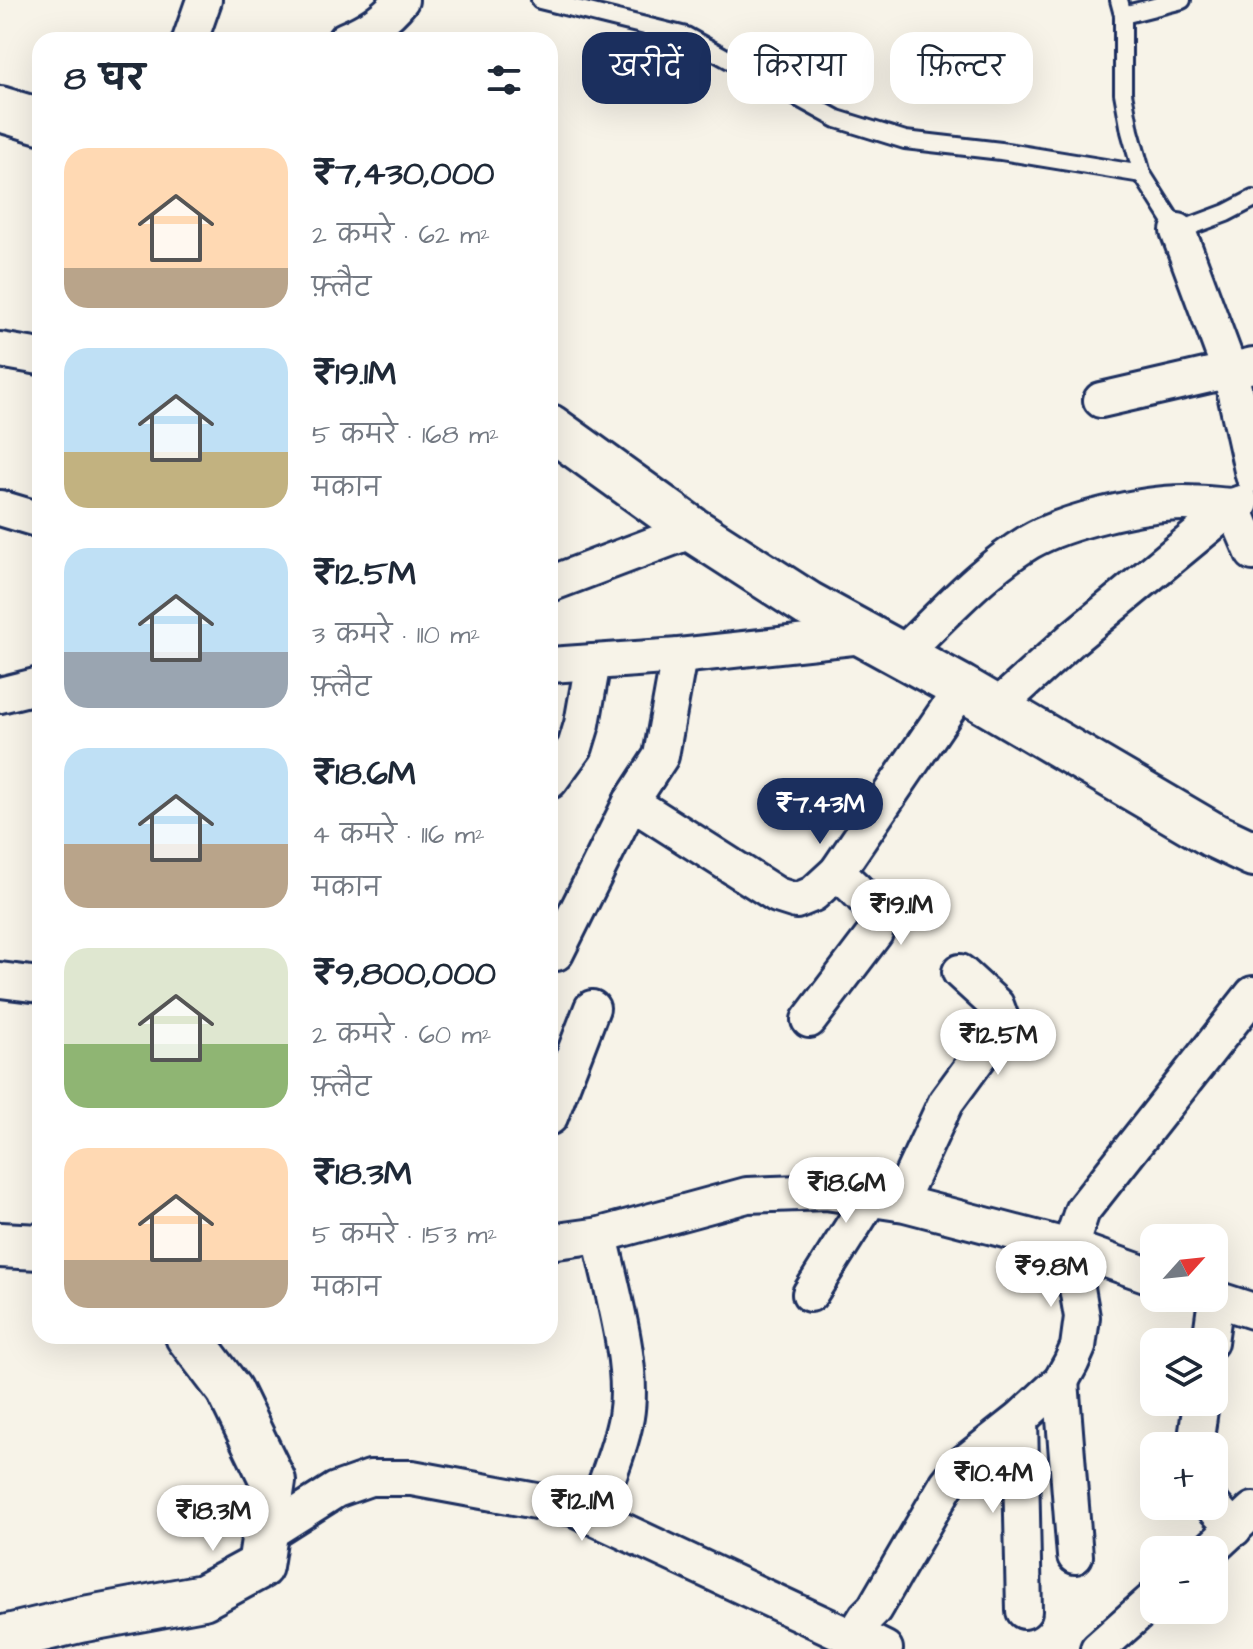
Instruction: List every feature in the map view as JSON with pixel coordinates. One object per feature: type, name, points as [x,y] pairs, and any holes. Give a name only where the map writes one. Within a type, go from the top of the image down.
[{"type":"street","points":[[193,32],[204,0]]},
{"type":"street","points":[[366,32],[393,11],[401,0]]},
{"type":"street","points":[[0,109],[32,119]]},
{"type":"street","points":[[1178,231],[1241,368],[1253,475]]},
{"type":"street","points":[[0,350],[32,356]]},
{"type":"street","points":[[1101,400],[1241,368]]},
{"type":"street","points":[[558,433],[693,530],[862,636],[979,698],[1213,835],[1253,854]]},
{"type":"street","points":[[1243,502],[1253,553]]},
{"type":"street","points":[[900,656],[998,564],[1031,541],[1071,525],[1128,510],[1181,503],[1243,502]]},
{"type":"street","points":[[631,802],[777,895],[796,901],[813,894],[837,872],[979,698],[1072,639],[1243,502]]},
{"type":"street","points":[[0,508],[32,518]]},
{"type":"street","points":[[558,581],[693,530]]},
{"type":"street","points":[[558,664],[679,656],[862,636]]},
{"type":"street","points":[[558,949],[631,802],[661,756],[679,656]]},
{"type":"street","points":[[558,770],[575,747],[593,662]]},
{"type":"street","points":[[0,695],[32,687]]},
{"type":"street","points":[[809,1020],[875,933],[878,924],[865,900],[837,872]]},
{"type":"street","points":[[810,1294],[885,1201],[946,1102],[998,1031],[1002,1021],[996,1005],[960,972]]},
{"type":"street","points":[[0,980],[32,984]]},
{"type":"street","points":[[853,1638],[874,1609],[947,1484],[963,1464],[1020,1419],[1061,1381],[1078,1347],[1082,1317],[1070,1247],[1082,1211],[1253,994]]},
{"type":"street","points":[[558,1096],[592,1008]]},
{"type":"street","points":[[558,1241],[600,1235],[747,1195],[826,1192],[885,1201],[1070,1247],[1140,1272]]},
{"type":"street","points":[[594,1517],[626,1418],[628,1387],[625,1355],[600,1235]]},
{"type":"street","points":[[0,1245],[32,1247]]},
{"type":"street","points":[[1228,1302],[1253,1311]]},
{"type":"street","points":[[0,1639],[79,1620],[203,1597],[260,1566],[273,1481],[229,1390],[194,1344]]},
{"type":"street","points":[[1061,1381],[1075,1556]]},
{"type":"street","points":[[1020,1419],[1024,1611]]},
{"type":"street","points":[[265,1535],[336,1490],[370,1478],[412,1478],[574,1508],[853,1638],[865,1639],[885,1649]]},
{"type":"street","points":[[1098,1649],[1140,1612]]},
{"type":"lane","points":[[540,0],[686,36],[837,119],[905,140],[1001,151],[1142,174]]},
{"type":"lane","points":[[1182,0],[1121,8],[1123,93],[1142,174],[1178,231],[1253,199]]}]
